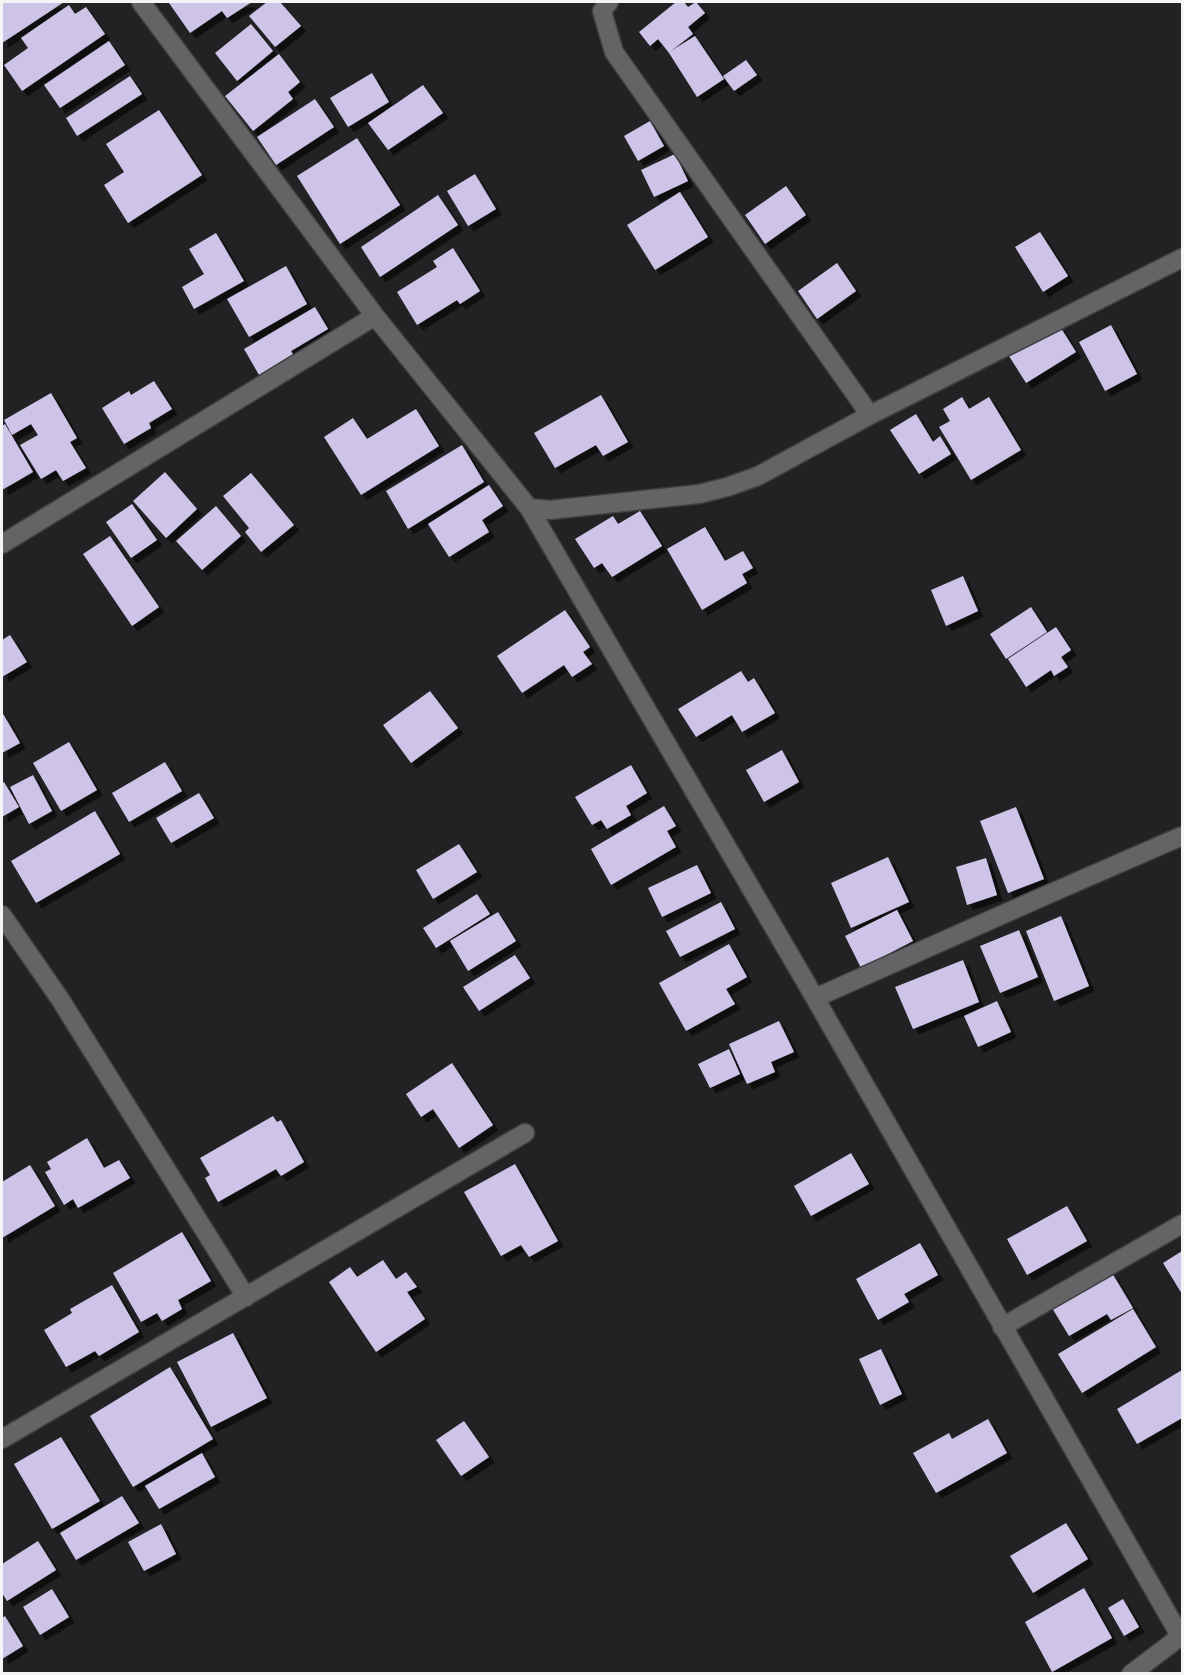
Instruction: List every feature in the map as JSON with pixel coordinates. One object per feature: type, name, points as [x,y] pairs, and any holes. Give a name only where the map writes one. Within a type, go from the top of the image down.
[{"type":"street","points":[[141,2],[375,316],[530,508],[815,998],[1181,1638],[1131,1674]]},
{"type":"street","points":[[609,2],[602,11],[614,52],[870,415]]},
{"type":"street","points":[[530,508],[550,510],[699,494],[758,476],[870,415],[1182,258]]},
{"type":"street","points":[[2,544],[375,316]]},
{"type":"street","points":[[815,998],[1182,836]]},
{"type":"street","points":[[2,915],[60,999],[246,1297]]},
{"type":"street","points":[[2,1439],[525,1133]]},
{"type":"street","points":[[1002,1326],[1182,1224]]},
{"type":"building","points":[[2,2],[64,2],[2,43]]},
{"type":"building","points":[[252,2],[227,18],[222,11],[190,33],[169,3]]},
{"type":"building","points":[[267,2],[280,2],[301,26],[275,47],[249,16]]},
{"type":"building","points":[[676,2],[684,2],[688,7],[696,2],[705,13],[688,27],[693,34],[671,51],[695,36],[724,79],[697,97],[658,39],[650,46],[639,32]]},
{"type":"building","points":[[69,5],[75,14],[86,7],[105,34],[22,91],[4,65],[28,48],[21,38]]},
{"type":"building","points":[[251,24],[273,51],[237,81],[215,53]]},
{"type":"building","points":[[109,41],[125,65],[60,108],[44,85]]},
{"type":"building","points":[[279,54],[300,82],[288,92],[293,99],[253,131],[225,96]]},
{"type":"building","points":[[746,60],[757,75],[734,91],[723,76]]},
{"type":"building","points":[[372,73],[389,102],[348,127],[330,98]]},
{"type":"building","points":[[130,76],[142,94],[77,136],[66,118]]},
{"type":"building","points":[[423,85],[443,113],[388,150],[368,123]]},
{"type":"building","points":[[315,99],[334,127],[276,165],[257,137]]},
{"type":"building","points":[[159,110],[202,175],[128,223],[104,185],[124,172],[106,144]]},
{"type":"building","points":[[650,121],[664,146],[638,161],[624,136]]},
{"type":"building","points":[[357,138],[400,205],[340,244],[297,176]]},
{"type":"building","points":[[675,154],[688,181],[654,197],[641,170]]},
{"type":"building","points":[[475,174],[496,209],[468,226],[447,191]]},
{"type":"building","points":[[786,186],[806,215],[765,244],[745,215]]},
{"type":"building","points":[[680,192],[708,237],[655,270],[627,225]]},
{"type":"building","points":[[438,195],[458,225],[380,277],[361,247]]},
{"type":"building","points":[[1040,232],[1068,276],[1043,292],[1015,247]]},
{"type":"building","points":[[216,233],[244,281],[194,309],[182,287],[204,274],[189,249]]},
{"type":"building","points":[[453,248],[480,291],[460,304],[457,300],[417,325],[397,292],[437,267],[433,261]]},
{"type":"building","points":[[837,263],[856,291],[817,319],[798,291]]},
{"type":"building","points":[[286,266],[307,304],[249,337],[227,299]]},
{"type":"building","points":[[315,307],[328,329],[291,351],[294,356],[259,375],[244,349]]},
{"type":"building","points":[[1059,325],[1076,352],[1026,383],[1009,356]]},
{"type":"building","points":[[1111,325],[1137,374],[1105,391],[1079,342]]},
{"type":"building","points":[[154,381],[172,409],[149,423],[151,428],[124,444],[102,408],[129,391],[131,395]]},
{"type":"building","points":[[51,393],[77,438],[70,442],[86,468],[63,481],[56,470],[41,479],[20,445],[38,435],[31,424],[12,435],[4,420]]},
{"type":"building","points":[[601,395],[628,442],[603,456],[596,445],[555,468],[534,433]]},
{"type":"building","points":[[962,397],[969,409],[989,397],[1021,450],[971,480],[939,427],[950,421],[943,409]]},
{"type":"building","points":[[416,409],[439,446],[361,495],[324,437],[353,418],[367,439]]},
{"type":"building","points":[[916,414],[933,442],[940,436],[951,454],[919,474],[890,430]]},
{"type":"building","points":[[5,424],[33,472],[2,490],[2,426]]},
{"type":"building","points":[[462,445],[484,482],[408,529],[386,491]]},
{"type":"building","points":[[165,472],[197,509],[166,538],[133,501]]},
{"type":"building","points":[[251,473],[294,525],[261,552],[245,532],[249,528],[223,496]]},
{"type":"building","points":[[489,485],[503,506],[482,520],[489,532],[449,557],[428,524]]},
{"type":"building","points":[[132,504],[157,540],[131,558],[106,522]]},
{"type":"building","points":[[216,506],[241,536],[202,570],[176,541]]},
{"type":"building","points":[[640,511],[662,546],[612,577],[602,563],[594,568],[575,539],[613,516],[618,524]]},
{"type":"building","points":[[705,527],[725,561],[743,551],[753,568],[742,574],[747,583],[702,610],[667,549]]},
{"type":"building","points":[[110,536],[159,607],[132,626],[83,554]]},
{"type":"building","points":[[963,576],[978,611],[946,626],[931,590]]},
{"type":"building","points":[[1031,607],[1047,632],[1006,659],[990,634]]},
{"type":"building","points":[[565,610],[590,647],[583,652],[592,664],[572,677],[564,665],[522,693],[497,656]]},
{"type":"building","points":[[1056,627],[1071,650],[1061,657],[1068,667],[1054,676],[1051,670],[1026,687],[1008,659]]},
{"type":"building","points":[[10,635],[27,662],[2,677],[2,640]]},
{"type":"building","points":[[741,671],[748,682],[754,678],[775,713],[742,732],[732,715],[696,737],[678,709]]},
{"type":"building","points":[[430,691],[458,728],[411,763],[383,725]]},
{"type":"building","points":[[2,712],[20,743],[2,753]]},
{"type":"building","points":[[69,742],[97,790],[61,811],[33,763]]},
{"type":"building","points":[[782,750],[799,782],[764,802],[746,770]]},
{"type":"building","points":[[165,762],[182,791],[129,822],[112,793]]},
{"type":"building","points":[[631,765],[647,793],[626,806],[631,815],[607,829],[601,820],[592,825],[575,797]]},
{"type":"building","points":[[33,775],[52,811],[29,824],[10,787]]},
{"type":"building","points":[[4,782],[19,807],[2,817],[2,783]]},
{"type":"building","points":[[199,793],[214,818],[171,843],[156,818]]},
{"type":"building","points":[[664,806],[676,826],[667,831],[676,847],[611,885],[591,849]]},
{"type":"building","points":[[1016,807],[1044,879],[1008,893],[980,821]]},
{"type":"building","points":[[95,811],[120,854],[36,903],[11,861]]},
{"type":"building","points":[[459,844],[477,872],[433,899],[416,870]]},
{"type":"building","points":[[888,857],[909,902],[851,928],[831,883]]},
{"type":"building","points":[[986,858],[997,895],[967,905],[956,867]]},
{"type":"building","points":[[697,865],[711,893],[662,917],[648,888]]},
{"type":"building","points":[[477,894],[490,914],[436,948],[423,928]]},
{"type":"building","points":[[721,902],[735,929],[680,957],[666,931]]},
{"type":"building","points":[[897,910],[913,941],[861,968],[845,936]]},
{"type":"building","points":[[498,912],[516,941],[468,971],[450,941]]},
{"type":"building","points":[[1061,916],[1089,986],[1054,1001],[1026,931]]},
{"type":"building","points":[[1019,930],[1038,977],[1000,993],[980,946]]},
{"type":"building","points":[[729,944],[747,977],[726,989],[735,1004],[686,1031],[659,983]]},
{"type":"building","points":[[515,955],[530,978],[479,1011],[463,987]]},
{"type":"building","points":[[963,960],[979,1002],[913,1029],[895,987]]},
{"type":"building","points":[[997,1001],[1011,1032],[978,1047],[964,1016]]},
{"type":"building","points":[[779,1021],[794,1052],[771,1062],[775,1072],[747,1084],[729,1044]]},
{"type":"building","points":[[729,1049],[740,1074],[710,1088],[698,1064]]},
{"type":"building","points":[[452,1063],[493,1125],[459,1148],[433,1109],[421,1117],[406,1094]]},
{"type":"building","points":[[273,1116],[277,1122],[281,1120],[304,1162],[281,1176],[276,1169],[218,1202],[205,1178],[210,1175],[200,1158]]},
{"type":"building","points":[[87,1138],[104,1168],[119,1160],[130,1178],[78,1208],[73,1199],[64,1205],[45,1172],[51,1169],[47,1162]]},
{"type":"building","points":[[851,1153],[869,1184],[811,1216],[794,1186]]},
{"type":"building","points":[[515,1164],[558,1241],[529,1257],[521,1245],[501,1256],[464,1192]]},
{"type":"building","points":[[30,1165],[55,1206],[2,1238],[2,1182]]},
{"type":"building","points":[[1067,1206],[1087,1241],[1027,1275],[1007,1239]]},
{"type":"building","points":[[182,1232],[211,1281],[178,1300],[182,1309],[162,1321],[157,1313],[141,1322],[113,1273]]},
{"type":"building","points":[[920,1243],[938,1275],[904,1294],[909,1302],[878,1320],[856,1279]]},
{"type":"building","points":[[1182,1251],[1182,1294],[1163,1263]]},
{"type":"building","points":[[383,1260],[396,1279],[406,1272],[417,1287],[407,1292],[425,1319],[376,1352],[329,1282],[350,1267],[357,1277]]},
{"type":"building","points":[[1112,1273],[1133,1308],[1111,1320],[1107,1314],[1069,1336],[1052,1308]]},
{"type":"building","points":[[112,1285],[139,1332],[99,1356],[95,1351],[66,1367],[44,1330],[72,1313],[70,1309]]},
{"type":"building","points":[[1133,1309],[1156,1347],[1082,1393],[1058,1354]]},
{"type":"building","points":[[233,1333],[267,1398],[211,1427],[177,1362]]},
{"type":"building","points":[[881,1349],[902,1394],[880,1405],[859,1359]]},
{"type":"building","points":[[170,1367],[213,1439],[133,1487],[90,1416]]},
{"type":"building","points":[[1182,1370],[1182,1418],[1137,1444],[1117,1409]]},
{"type":"building","points":[[988,1419],[1007,1453],[936,1493],[913,1453],[949,1433],[952,1439]]},
{"type":"building","points":[[464,1421],[489,1457],[461,1476],[436,1440]]},
{"type":"building","points":[[61,1437],[100,1501],[52,1529],[14,1464]]},
{"type":"building","points":[[202,1453],[215,1477],[159,1509],[145,1486]]},
{"type":"building","points":[[122,1496],[139,1523],[76,1560],[60,1533]]},
{"type":"building","points":[[1066,1523],[1088,1559],[1033,1593],[1010,1556]]},
{"type":"building","points":[[161,1524],[176,1554],[144,1571],[128,1542]]},
{"type":"building","points":[[38,1541],[56,1570],[7,1601],[2,1593],[2,1564]]},
{"type":"building","points":[[1084,1588],[1112,1638],[1052,1672],[1025,1622]]},
{"type":"building","points":[[52,1589],[69,1617],[40,1635],[23,1607]]},
{"type":"building","points":[[1123,1599],[1139,1627],[1124,1636],[1108,1608]]},
{"type":"building","points":[[5,1616],[23,1646],[2,1659],[2,1618]]}]
